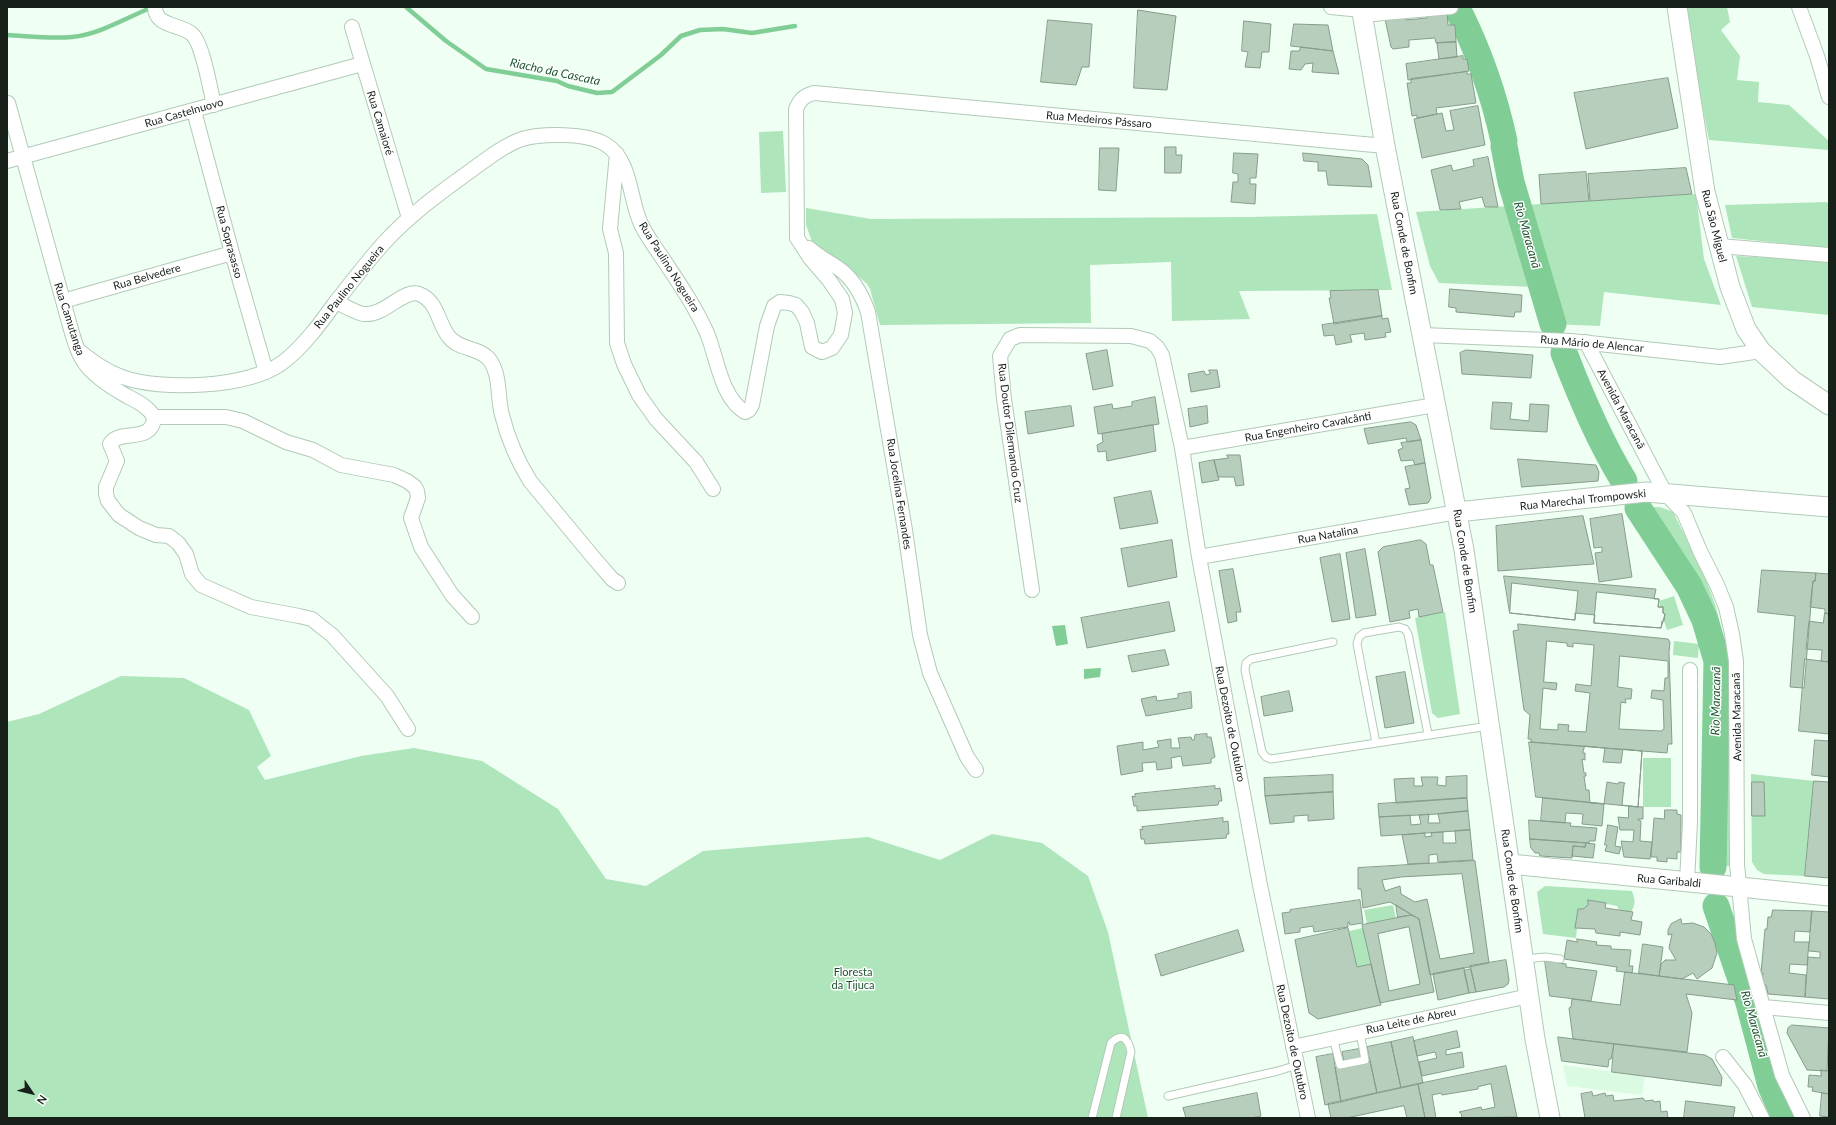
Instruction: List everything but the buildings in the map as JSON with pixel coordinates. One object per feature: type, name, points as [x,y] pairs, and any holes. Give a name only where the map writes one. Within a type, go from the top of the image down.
[{"type":"main road","name":"Rua São Miguel","points":[[1676,7],[1705,192],[1730,287],[1746,329],[1761,350],[1792,380],[1829,405]]},
{"type":"main road","name":"Rua Conde de Bonfim","points":[[1361,11],[1385,146],[1464,550],[1529,996],[1550,1118]]},
{"type":"main road","name":"Rua Marechal Trompowski","points":[[1457,512],[1646,492],[1829,507]]},
{"type":"main road","name":"Rua Garibaldi","points":[[1510,864],[1829,896]]},
{"type":"street","points":[[1331,7],[1361,11],[1451,7]]},
{"type":"street","points":[[1799,7],[1817,56],[1829,97]]},
{"type":"street","points":[[155,8],[156,15],[166,23],[181,28],[196,38],[204,63],[214,105]]},
{"type":"street","name":"Rua Camaioré","points":[[352,27],[409,218]]},
{"type":"street","name":"Rua Castelnuovo","points":[[7,161],[362,64]]},
{"type":"street","name":"Rua Medeiros Pássaro","points":[[798,238],[796,109],[800,100],[806,95],[814,93],[1385,146]]},
{"type":"street","name":"Rua Camutanga","points":[[8,103],[78,350],[84,362],[95,374],[115,389],[146,407],[154,417]]},
{"type":"street","name":"Rua Soprasasso","points":[[194,111],[266,372]]},
{"type":"street","name":"Rua Paulino Nogueira","points":[[78,350],[108,371],[141,383],[162,386],[218,384],[266,372],[282,363],[300,346],[382,245],[409,218],[489,158],[520,140],[538,135],[588,138],[605,144],[617,154],[624,167],[641,224],[700,316],[727,392],[733,401],[745,412],[749,410],[752,405],[767,326],[774,306],[780,302],[789,302],[799,309],[807,323],[812,347],[819,351],[828,351],[842,335],[845,313],[842,299],[829,280],[810,258],[798,238]]},
{"type":"street","points":[[617,154],[610,229],[616,253],[617,342],[624,364],[639,395],[656,419],[696,462],[713,489]]},
{"type":"street","name":"Rua Jocelina Fernandes","points":[[798,238],[813,253],[839,268],[855,284],[866,306],[905,530],[920,634],[930,672],[967,757],[976,770]]},
{"type":"street","points":[[1719,246],[1829,255]]},
{"type":"street","name":"Rua Belvedere","points":[[63,301],[232,253]]},
{"type":"street","points":[[336,302],[363,314],[379,312],[403,296],[412,292],[419,294],[433,304],[446,333],[454,342],[481,353],[488,358],[496,375],[502,412],[511,445],[523,470],[530,482],[593,558],[612,579],[618,583]]},
{"type":"street","name":"Rua Doutor Dilermando Cruz","points":[[1032,590],[1004,400],[1000,356],[1010,339],[1020,335],[1130,336],[1142,339]]},
{"type":"street","name":"Rua Mário de Alencar","points":[[1423,335],[1548,339],[1720,357],[1761,350]]},
{"type":"street","name":"Rua Dezoito de Outubro","points":[[1142,339],[1157,347],[1162,355],[1182,448],[1198,557],[1260,885],[1308,1118]]},
{"type":"street","name":"Avenida Maracanã","points":[[1586,342],[1665,494],[1684,513],[1723,600],[1732,634],[1736,661],[1737,693],[1737,864],[1731,886],[1744,939],[1782,1075],[1803,1118]]},
{"type":"street","name":"Rua Engenheiro Cavalcânti","points":[[1182,448],[1435,405]]},
{"type":"street","points":[[408,729],[387,696],[323,627],[312,620],[299,616],[250,607],[201,585],[192,574],[186,554],[178,543],[169,536],[156,535],[127,521],[108,501],[106,494],[106,486],[117,461],[116,455],[110,444],[112,440],[144,432],[154,423],[154,417],[226,417],[243,420],[286,442],[313,450],[341,465],[394,475],[407,481],[415,487],[417,491],[418,498],[411,518],[421,547],[452,595],[472,617]]},
{"type":"street","name":"Rua Natalina","points":[[1198,557],[1457,512]]},
{"type":"street","points":[[1690,670],[1690,822],[1695,883]]},
{"type":"street","name":"Rua Leite de Abreu","points":[[1293,1047],[1529,996]]},
{"type":"street","points":[[1764,1007],[1829,1013]]},
{"type":"street","points":[[1723,1057],[1745,1085],[1762,1118]]},
{"type":"lane","points":[[1376,743],[1357,644],[1359,638],[1364,632],[1400,627],[1405,629],[1408,634],[1428,734]]},
{"type":"lane","points":[[1333,642],[1251,659],[1246,663],[1245,670],[1262,752],[1266,757],[1271,759],[1428,734],[1490,726]]},
{"type":"lane","points":[[1524,959],[1545,957],[1560,959]]},
{"type":"lane","points":[[1334,1037],[1340,1065],[1359,1062],[1365,1060],[1360,1032]]},
{"type":"lane","points":[[1092,1118],[1111,1043],[1117,1038],[1121,1037],[1126,1039],[1131,1052],[1116,1118]]},
{"type":"lane","points":[[1168,1096],[1278,1071],[1297,1065]]},
{"type":"shaded area","points":[[1065,625],[1068,644],[1056,646],[1052,626]]},
{"type":"shaded area","points":[[1101,668],[1100,677],[1084,679],[1084,669]]},
{"type":"shaded area","points":[[1563,1065],[1645,1076],[1642,1095],[1567,1086]]},
{"type":"green space","points":[[1685,7],[1727,7],[1730,22],[1721,30],[1740,56],[1737,80],[1759,82],[1758,102],[1789,105],[1829,141],[1829,150],[1709,140],[1692,55]]},
{"type":"green space","points":[[783,131],[786,192],[761,193],[759,132]]},
{"type":"green space","points":[[1696,194],[1704,259],[1721,305],[1604,292],[1600,326],[1549,324],[1534,287],[1439,283],[1430,266],[1416,212]]},
{"type":"green space","points":[[1827,202],[1829,206],[1829,248],[1732,238],[1725,205]]},
{"type":"green space","points":[[806,208],[871,219],[1249,217],[1377,214],[1392,290],[1239,291],[1250,319],[1172,321],[1171,262],[1090,265],[1091,323],[880,325],[870,289],[867,284],[842,262],[813,244],[806,225]]},
{"type":"green space","points":[[1736,256],[1829,261],[1829,315],[1752,307]]},
{"type":"green space","points":[[1648,507],[1660,507],[1673,512],[1703,571],[1716,607],[1727,658],[1731,760],[1729,866],[1723,867],[1726,772],[1728,759],[1723,711],[1725,673],[1715,621],[1697,580]]},
{"type":"green space","points":[[1674,596],[1683,625],[1667,630],[1664,621],[1665,614],[1663,613],[1663,608],[1660,607],[1659,601]]},
{"type":"green space","points":[[1445,612],[1460,714],[1438,718],[1432,713],[1415,618]]},
{"type":"green space","points":[[1674,641],[1699,644],[1698,658],[1673,655]]},
{"type":"green space","name":"Floresta da Tijuca","points":[[121,676],[184,678],[249,710],[271,756],[257,767],[265,780],[361,756],[414,748],[482,761],[558,809],[606,879],[646,886],[703,851],[868,837],[940,860],[992,834],[1042,843],[1088,876],[1108,932],[1148,1118],[7,1118],[7,722],[39,714]]},
{"type":"green space","points":[[1643,758],[1671,758],[1671,807],[1643,807]]},
{"type":"green space","points":[[1751,774],[1814,781],[1805,876],[1764,874],[1757,870],[1752,862]]},
{"type":"green space","points":[[1545,886],[1632,891],[1634,899],[1633,909],[1631,912],[1619,910],[1617,906],[1588,900],[1588,905],[1583,909],[1578,909],[1576,938],[1543,934],[1537,892]]},
{"type":"green space","points":[[1393,905],[1396,918],[1367,924],[1364,910]]},
{"type":"green space","points":[[1363,928],[1371,964],[1357,967],[1349,931]]},
{"type":"waterway","name":"Riacho da Cascata","points":[[7,35],[56,38],[83,35],[104,29],[153,7]]},
{"type":"waterway","name":"Riacho da Cascata","points":[[406,7],[446,41],[486,69],[557,81],[568,86],[597,93],[612,92],[661,55],[681,36],[700,30],[723,29],[752,33],[795,26]]},
{"type":"waterway","name":"Rio Maracanã","points":[[1458,10],[1473,42],[1485,74],[1496,107],[1504,141]]},
{"type":"waterway","name":"Rio Maracanã","points":[[1504,146],[1511,182],[1553,324]]},
{"type":"waterway","name":"Rio Maracanã","points":[[1564,353],[1591,418],[1606,450],[1624,481]]},
{"type":"waterway","name":"Rio Maracanã","points":[[1638,508],[1689,586],[1705,620],[1717,661],[1713,867]]},
{"type":"waterway","name":"Rio Maracanã","points":[[1716,906],[1749,1003],[1771,1086],[1785,1118]]}]
